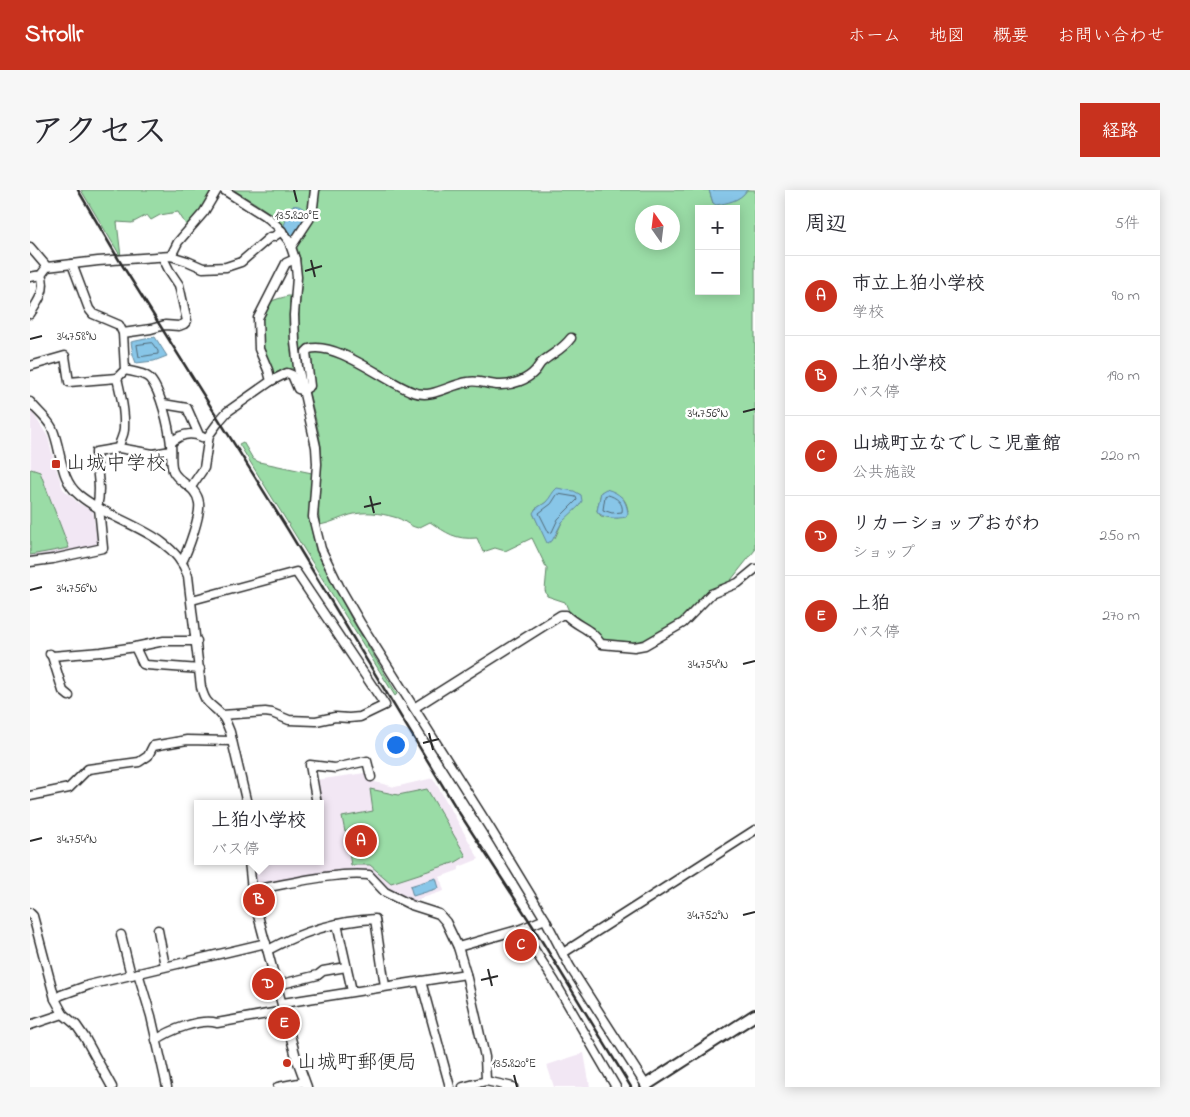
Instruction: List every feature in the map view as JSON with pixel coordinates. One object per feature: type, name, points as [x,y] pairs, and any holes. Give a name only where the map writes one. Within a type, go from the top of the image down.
[{"type":"street","points":[[123,333],[165,325],[179,326],[186,321],[179,285],[168,270],[167,257],[204,212],[217,190]]},
{"type":"street","points":[[224,190],[268,218],[282,231],[295,259],[297,271],[294,315],[295,342],[298,367],[316,447],[317,472],[314,517],[318,541],[339,586],[361,624],[545,919],[570,967],[595,1008],[646,1086],[755,1015]]},
{"type":"street","points":[[291,247],[312,215],[315,190]]},
{"type":"street","points":[[30,277],[41,275],[47,267],[167,257],[209,269],[235,265],[270,237],[274,237],[282,231]]},
{"type":"street","points":[[30,247],[47,267]]},
{"type":"street","points":[[271,381],[259,349],[258,318],[286,263],[295,259]]},
{"type":"street","points":[[30,366],[65,356],[69,382],[117,378],[125,370],[123,333],[119,325],[93,314],[89,310],[72,264]]},
{"type":"street","points":[[30,314],[38,303],[44,287],[41,275]]},
{"type":"street","points":[[191,488],[204,468],[209,436],[227,412],[285,373],[290,373],[298,389],[304,390],[310,386],[306,355],[308,350],[312,348],[326,350],[362,364],[404,389],[432,394],[466,382],[483,381],[492,385],[501,385],[522,380],[529,376],[541,363],[564,347],[571,338]]},
{"type":"street","points":[[125,370],[151,379],[163,404],[174,471],[181,481],[196,494],[199,505],[187,551],[182,562]]},
{"type":"street","points":[[117,378],[124,406],[124,432],[119,448]]},
{"type":"street","points":[[163,404],[187,408],[200,435]]},
{"type":"street","points":[[31,405],[48,421],[70,485],[79,496],[159,540],[170,548],[182,562],[188,576],[192,600],[204,699],[222,715],[232,741],[246,800]]},
{"type":"street","points":[[30,562],[103,548],[98,508],[99,487],[96,452],[119,448],[153,454],[171,447],[182,435],[200,435],[209,440]]},
{"type":"street","points":[[414,708],[561,615],[566,614],[574,623],[590,630],[601,644],[640,647],[680,625],[711,594],[738,583],[755,569]]},
{"type":"street","points":[[192,600],[296,572],[385,705],[360,717],[335,717],[316,721],[289,720],[265,712],[222,715]]},
{"type":"street","points":[[69,696],[63,691],[50,654],[135,648],[164,641],[196,641]]},
{"type":"street","points":[[135,648],[143,664],[146,665],[200,669]]},
{"type":"street","points":[[30,796],[69,788],[88,769],[139,762],[148,756],[153,746],[187,740],[232,741]]},
{"type":"street","points":[[316,800],[310,765],[335,768],[367,762],[371,778]]},
{"type":"street","points":[[563,953],[755,830]]},
{"type":"street","points":[[249,865],[252,890],[296,1057],[306,1085],[278,1087]]},
{"type":"street","points":[[252,890],[329,875],[369,875],[385,892],[411,905],[441,916],[458,947],[466,974],[485,1057],[486,1080]]},
{"type":"street","points":[[30,912],[33,916],[55,999],[63,1014],[76,1025],[85,1038],[112,1087]]},
{"type":"street","points":[[55,999],[89,985],[166,966],[267,946],[299,934],[337,924],[375,919],[385,986]]},
{"type":"street","points":[[458,947],[521,929],[545,919]]},
{"type":"street","points":[[337,924],[352,991]]},
{"type":"street","points":[[521,929],[555,982],[616,1087]]},
{"type":"street","points":[[158,930],[166,966]]},
{"type":"street","points":[[121,935],[156,1040],[167,1087]]},
{"type":"street","points":[[278,985],[318,975],[323,971],[346,967]]},
{"type":"street","points":[[156,1040],[198,1022],[209,1021],[218,1023],[352,991],[466,974]]},
{"type":"street","points":[[421,981],[450,1087]]},
{"type":"street","points":[[30,1025],[63,1014]]},
{"type":"street","points":[[463,1087],[477,1085],[486,1080],[513,1087]]},
{"type":"shaded area","points":[[31,410],[48,437],[63,489],[78,503],[93,511],[97,543],[93,547],[30,558]]},
{"type":"shaded area","points":[[365,773],[371,781],[395,787],[433,778],[479,859],[459,867],[459,870],[440,877],[444,891],[410,902],[394,895],[365,872],[255,887],[253,865],[324,865],[324,800],[319,800],[316,780]]},
{"type":"shaded area","points":[[584,1053],[590,1087],[554,1087],[547,1065]]},
{"type":"green space","points":[[81,190],[211,190],[212,195],[188,228],[178,212],[160,215],[151,220],[147,215],[132,223],[117,222],[121,257]]},
{"type":"green space","points":[[234,190],[709,190],[713,203],[732,200],[740,197],[747,190],[755,190],[755,550],[727,585],[705,594],[680,621],[645,642],[638,644],[602,641],[571,616],[565,602],[547,596],[545,590],[547,569],[532,538],[505,551],[495,548],[483,552],[477,538],[457,537],[430,522],[418,528],[383,514],[355,514],[320,525],[318,505],[322,456],[301,355],[299,315],[301,266],[296,247],[287,229],[266,210]],"holes":[[[567,490],[581,495],[562,522],[555,538],[543,533],[534,515],[535,509]],[[601,492],[622,498],[627,505],[628,511],[618,518],[601,516],[597,511]]]},
{"type":"green space","points":[[290,296],[289,324],[294,370],[291,368],[272,377],[263,349],[260,319],[263,310],[269,303]]},
{"type":"green space","points":[[243,442],[253,459],[259,462],[312,473],[309,518],[316,551],[351,618],[397,694],[395,696],[239,444]]},
{"type":"green space","points":[[31,469],[40,472],[69,548],[30,555]]},
{"type":"green space","points":[[370,789],[398,795],[427,789],[466,856],[456,862],[391,883],[370,865],[351,865],[348,847],[356,845],[353,831],[345,832],[342,817],[373,811]]},
{"type":"water","points":[[709,190],[747,190],[737,199],[716,205],[713,203]]},
{"type":"water","points":[[292,206],[300,206],[309,215],[293,238],[284,225]]},
{"type":"water","points":[[155,337],[167,356],[154,361],[136,363],[131,342]]},
{"type":"water","points":[[557,488],[574,491],[581,495],[582,501],[562,522],[552,541],[547,543],[533,513],[546,502]]},
{"type":"water","points":[[606,489],[615,492],[624,500],[628,513],[626,517],[614,518],[599,514],[597,511],[601,492]]},
{"type":"water","points":[[436,878],[439,888],[413,896],[410,886]]},
{"type":"railway","points":[[78,190],[119,260],[288,530],[458,811],[532,925],[631,1087]]},
{"type":"place","name":"山城中学校","points":[[56,464]]},
{"type":"place","name":"市立上狛小学校","points":[[361,841]]},
{"type":"place","name":"上狛小学校","points":[[259,900]]},
{"type":"place","name":"山城町立なでしこ児童館","points":[[521,945]]},
{"type":"place","name":"リカーショップおがわ","points":[[268,984]]},
{"type":"place","name":"上狛","points":[[284,1023]]},
{"type":"place","name":"山城町郵便局","points":[[287,1063]]}]
